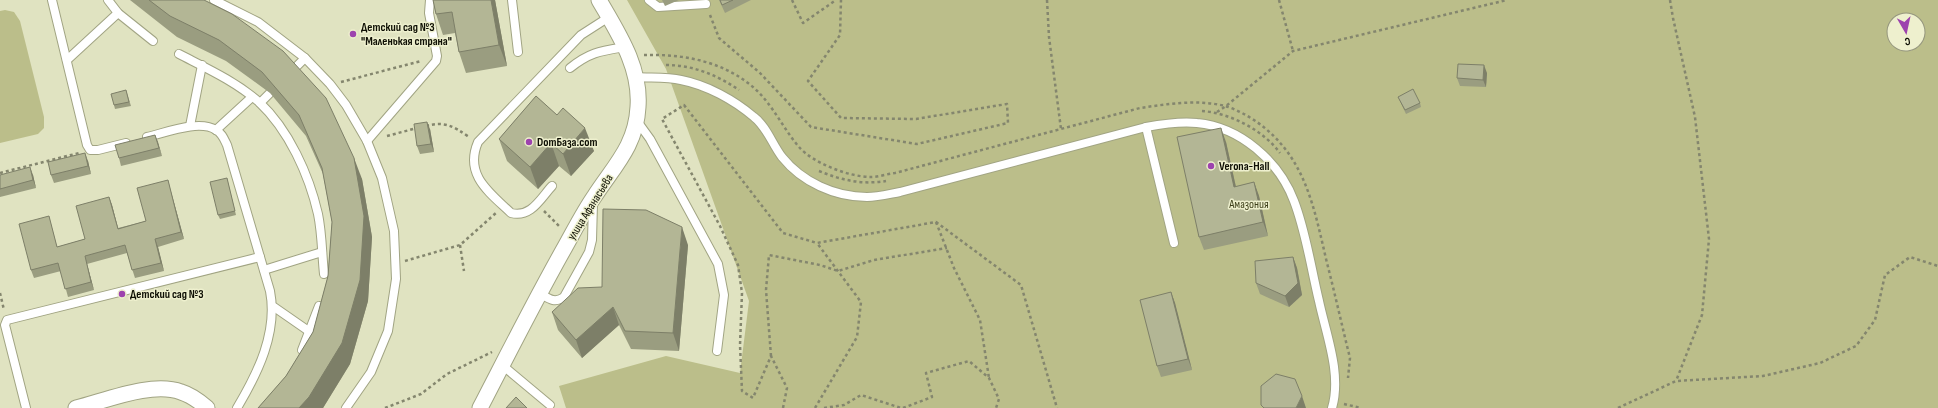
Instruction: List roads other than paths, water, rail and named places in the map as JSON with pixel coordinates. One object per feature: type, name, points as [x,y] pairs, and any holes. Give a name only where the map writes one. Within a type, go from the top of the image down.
[{"type":"street","name":"улица Афанасьева","points":[[480,408],[539,293],[593,198],[630,145],[637,121],[638,105],[636,76],[625,47],[599,0]]},
{"type":"street","points":[[76,408],[142,391],[170,389],[194,397],[207,408]]},
{"type":"lane","points":[[52,0],[87,145],[90,150],[98,150],[190,126],[205,126],[216,130],[222,135],[274,307],[272,324],[254,379],[237,408]]},
{"type":"lane","points":[[108,0],[118,13],[152,41]]},
{"type":"lane","points":[[214,0],[258,22],[305,58],[330,84],[346,104],[367,141],[382,178],[394,231],[396,264],[396,279],[388,331],[370,372],[346,408]]},
{"type":"lane","points":[[367,141],[436,61],[437,56],[429,13],[430,0]]},
{"type":"lane","points":[[512,0],[518,52]]},
{"type":"lane","points":[[649,0],[658,7],[706,4]]},
{"type":"lane","points":[[67,60],[118,13]]},
{"type":"lane","points":[[552,186],[530,211],[518,214],[511,212],[480,182],[474,168],[473,153],[478,142],[581,35],[609,17]]},
{"type":"lane","points":[[570,68],[584,57],[625,47]]},
{"type":"lane","points":[[179,54],[223,76],[252,97],[260,103],[283,131],[304,169],[318,214],[324,274]]},
{"type":"lane","points":[[291,72],[305,58]]},
{"type":"lane","points":[[190,126],[202,66]]},
{"type":"lane","points":[[636,76],[682,80],[702,86],[734,102],[756,118],[781,156],[794,171],[811,182],[842,195],[868,197],[900,192],[1146,127],[1168,123],[1198,123],[1226,130],[1256,147],[1281,174],[1294,200],[1335,377],[1333,406]]},
{"type":"lane","points":[[260,103],[270,93]]},
{"type":"lane","points":[[216,130],[252,97]]},
{"type":"lane","points":[[637,121],[650,139],[718,264],[724,295],[717,351]]},
{"type":"lane","points":[[1146,127],[1174,243]]},
{"type":"lane","points":[[539,293],[552,301],[558,301],[564,297],[589,252],[592,240],[593,198]]},
{"type":"lane","points":[[264,270],[322,252]]},
{"type":"lane","points":[[26,408],[5,325],[7,320],[260,257]]},
{"type":"lane","points":[[299,356],[306,344],[319,306]]},
{"type":"lane","points":[[274,307],[310,332]]},
{"type":"lane","points":[[502,365],[550,405]]},
{"type":"place","name":"Детский сад №3 \"Маленькая страна\"","points":[[353,34]]},
{"type":"place","name":"DomБаза.com","points":[[529,142]]},
{"type":"place","name":"Verona-Hall","points":[[1211,166]]},
{"type":"place","name":"Детский сад №3","points":[[122,294]]},
{"type":"park label","name":"Амазония","points":[[1249,204]]}]
